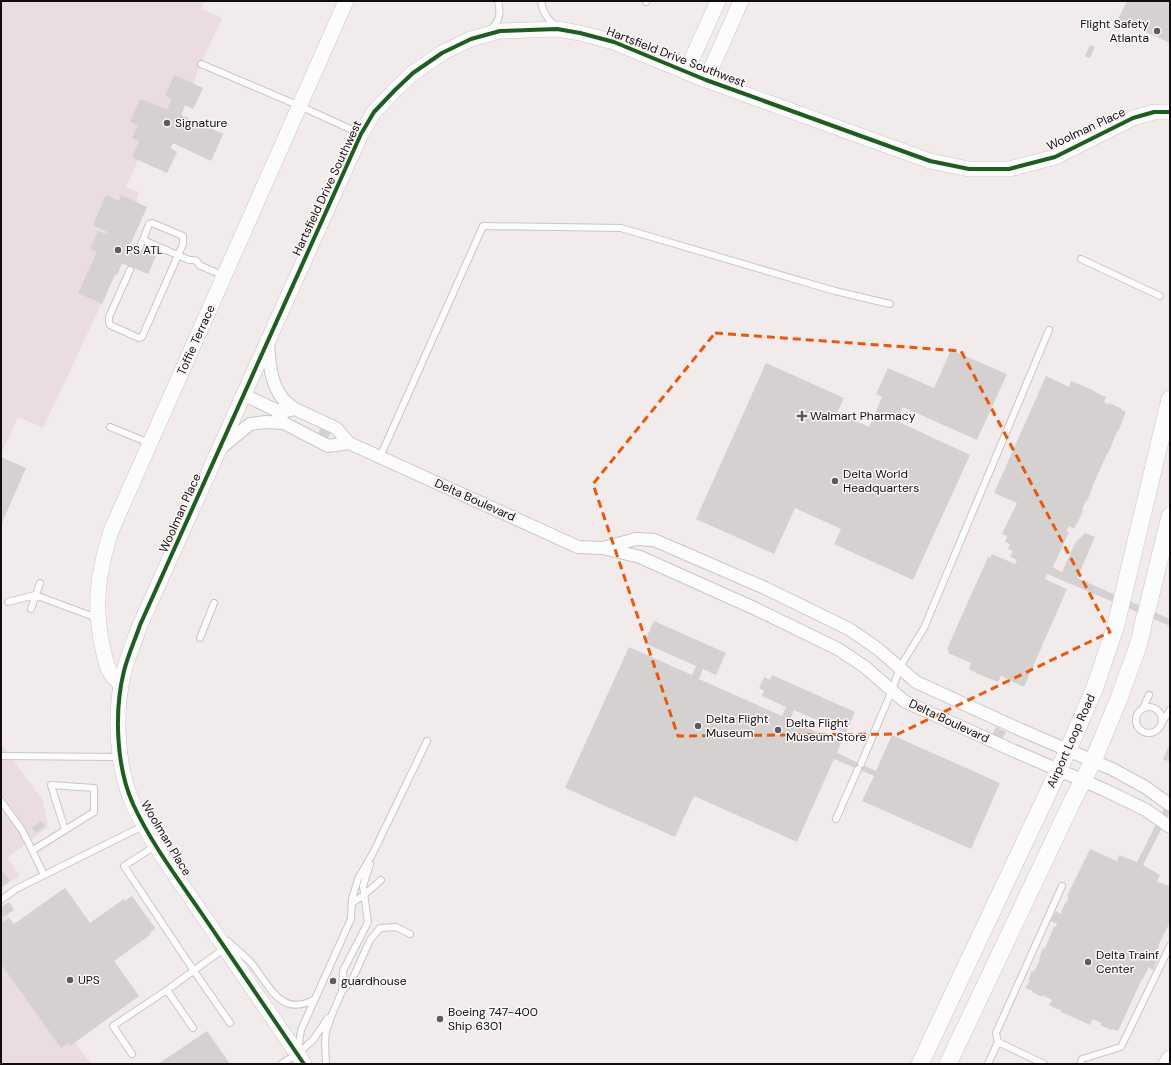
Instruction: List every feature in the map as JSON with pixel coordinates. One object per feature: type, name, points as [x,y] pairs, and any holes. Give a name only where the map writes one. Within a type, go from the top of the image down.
[{"type":"main road","name":"Airport Loop Road","points":[[920,1064],[1059,770],[1095,687],[1116,625],[1170,399]]},
{"type":"main road","points":[[948,1064],[1071,804],[1093,761],[1118,701],[1139,643],[1170,516]]},
{"type":"main road","points":[[1167,1064],[1170,1059]]},
{"type":"street","name":"Toffie Terrace","points":[[121,683],[116,680],[108,669],[97,618],[98,583],[105,549],[118,513],[225,276],[346,1]]},
{"type":"street","points":[[686,72],[718,1]]},
{"type":"street","points":[[706,80],[741,1]]},
{"type":"street","name":"Hartsfield Drive Southwest","points":[[244,395],[361,134],[374,112],[413,73],[442,53],[471,39],[500,31],[557,29],[580,33],[614,42],[706,80],[930,161],[968,169],[1009,169],[1035,163]]},
{"type":"street","name":"Woolman Place","points":[[1035,163],[1055,156],[1133,118],[1154,112],[1170,112]]},
{"type":"street","points":[[268,340],[273,381],[283,399],[295,409]]},
{"type":"street","name":"Woolman Place","points":[[244,395],[140,625],[124,669],[121,683],[117,727],[126,783],[133,803],[144,825],[225,948],[301,1059]]},
{"type":"street","name":"Delta Boulevard","points":[[244,395],[276,410],[286,411],[295,409],[336,428],[349,443],[578,547],[603,548],[640,557],[756,608],[838,649],[860,663],[904,701],[1146,810],[1170,827]]},
{"type":"street","points":[[276,410],[284,423]]},
{"type":"street","points":[[220,449],[250,424],[266,422],[284,423],[328,446],[349,443]]},
{"type":"street","name":"Delta Boulevard","points":[[603,548],[636,538],[654,540],[765,588],[849,629],[878,649],[916,682],[1112,769],[1145,787],[1170,805]]},
{"type":"lane","points":[[484,36],[498,20],[500,11],[498,1]]},
{"type":"lane","points":[[540,1],[541,8],[547,18],[557,29]]},
{"type":"lane","points":[[201,64],[300,106],[361,134]]},
{"type":"lane","points":[[130,270],[109,317],[109,322],[110,325],[139,338],[142,336],[178,256],[183,244],[183,236],[152,223],[149,224],[138,252]]},
{"type":"lane","points":[[380,457],[483,226],[621,228],[835,291],[890,304]]},
{"type":"lane","points":[[143,240],[178,256],[197,261],[199,265],[225,276]]},
{"type":"lane","points":[[1081,259],[1160,296]]},
{"type":"lane","points":[[836,819],[860,767],[900,667],[924,628],[1049,330]]},
{"type":"lane","points":[[110,427],[149,443]]},
{"type":"lane","points":[[31,609],[40,583]]},
{"type":"lane","points":[[8,602],[35,595],[97,618]]},
{"type":"lane","points":[[200,638],[214,603]]},
{"type":"lane","points":[[1149,695],[1143,708],[1135,719],[1141,732],[1146,734],[1155,733],[1161,726],[1170,710]]},
{"type":"lane","points":[[1143,708],[1156,709],[1160,713],[1162,722]]},
{"type":"lane","points":[[301,1059],[300,1030],[351,919],[352,904],[358,879],[373,853],[427,741]]},
{"type":"lane","points":[[1,756],[121,757]]},
{"type":"lane","points":[[32,850],[65,830],[94,812],[94,788],[51,785],[65,830]]},
{"type":"lane","points":[[1,801],[22,830],[44,875]]},
{"type":"lane","points":[[1,900],[16,889],[144,825]]},
{"type":"lane","points":[[156,845],[124,866],[230,1023]]},
{"type":"lane","points":[[342,992],[343,971],[368,922],[363,886],[373,853]]},
{"type":"lane","points":[[352,904],[381,880]]},
{"type":"lane","points":[[988,1064],[998,1042],[996,1033],[1062,886]]},
{"type":"lane","points":[[207,921],[252,964],[278,999],[289,1005],[300,1005],[306,1004],[315,999]]},
{"type":"lane","points":[[326,1064],[326,1032],[334,1009],[342,992],[352,980],[370,940],[380,928],[396,927],[410,934]]},
{"type":"lane","points":[[1080,1064],[1082,1059],[1122,1047],[1170,946]]},
{"type":"lane","points":[[132,1054],[113,1026],[167,990],[225,948]]},
{"type":"lane","points":[[167,990],[193,1028]]},
{"type":"lane","points":[[281,1064],[301,1059],[334,1009]]},
{"type":"lane","points":[[998,1042],[1044,1064]]},
{"type":"highlighted area","points":[[715,333],[961,351],[1110,632],[898,734],[678,736],[593,484]]},
{"type":"shaded area","points":[[1,1],[204,1],[201,9],[222,18],[198,70],[194,84],[203,88],[193,109],[185,106],[181,115],[223,134],[211,161],[173,143],[171,148],[177,152],[167,173],[138,160],[126,187],[139,193],[136,202],[147,207],[130,245],[156,256],[148,274],[122,263],[43,428],[18,417],[1,454]]},
{"type":"shaded area","points":[[1,746],[4,747],[43,801],[48,827],[7,858],[20,875],[1,888]]},
{"type":"shaded area","name":"UPS","points":[[65,888],[90,923],[124,899],[126,901],[132,896],[155,928],[149,933],[150,935],[114,961],[139,996],[75,1042],[91,1064],[1,1064],[1,918],[8,913],[9,918],[14,924]]},
{"type":"building","name":"Flight Safety Atlanta","points":[[1127,1],[1170,1],[1170,43],[1118,19]]},
{"type":"building","points":[[1090,45],[1095,47],[1090,58],[1085,56]]},
{"type":"building","name":"Signature","points":[[174,75],[203,88],[193,109],[185,105],[181,115],[223,134],[211,161],[173,143],[170,148],[177,152],[167,173],[132,157],[139,141],[132,138],[138,125],[130,122],[140,99],[167,109],[172,99],[165,96]]},
{"type":"building","name":"PS ATL","points":[[106,195],[119,201],[121,195],[147,207],[130,245],[156,256],[148,274],[122,263],[117,275],[115,274],[102,304],[78,293],[97,252],[90,249],[98,231],[106,234],[107,232],[93,225]]},
{"type":"building","name":"Delta World Headquarters","points":[[951,350],[1007,374],[977,440],[903,407],[897,421],[970,455],[913,580],[834,544],[841,529],[795,508],[774,554],[696,519],[766,363],[844,398],[837,413],[869,427],[882,397],[876,394],[888,368],[934,388]]},
{"type":"building","points":[[1046,376],[1069,387],[1071,381],[1095,391],[1106,397],[1104,402],[1126,412],[1087,501],[1086,500],[1077,524],[1074,529],[1069,526],[1066,531],[1069,532],[1053,567],[1062,572],[1075,543],[1085,533],[1095,537],[1077,578],[1170,619],[1170,626],[1047,574],[1045,579],[1067,589],[1024,687],[1001,676],[998,682],[978,674],[969,669],[971,663],[948,653],[949,650],[947,649],[988,557],[990,558],[992,554],[1015,564],[1017,560],[1010,557],[1013,551],[1008,549],[1010,544],[1005,542],[1007,536],[1002,534],[1017,503],[994,493]]},
{"type":"building","points":[[322,425],[332,430],[328,438],[318,434]]},
{"type":"building","points":[[1,457],[26,468],[1,525]]},
{"type":"building","name":"Delta Flight Museum","points":[[654,621],[726,653],[716,675],[703,669],[699,679],[782,716],[786,707],[762,696],[764,691],[759,688],[764,677],[770,680],[772,675],[855,712],[846,733],[794,710],[790,720],[841,743],[837,753],[876,771],[892,735],[1000,783],[971,849],[862,801],[874,776],[834,759],[797,842],[694,796],[675,837],[565,788],[629,647],[692,675],[696,666],[644,643]]},
{"type":"building","points":[[996,727],[1006,732],[1002,740],[992,735]]},
{"type":"building","points":[[1170,743],[1170,762],[1163,759]]},
{"type":"building","points":[[1170,797],[1170,812],[1143,865],[1160,875],[1157,882],[1170,886],[1169,924],[1153,957],[1158,959],[1153,970],[1148,967],[1118,1031],[1111,1030],[1100,1025],[1101,1023],[1093,1019],[1090,1025],[1061,1012],[1062,1011],[1049,1005],[1052,1000],[1042,995],[1042,997],[1025,988],[1030,981],[1028,981],[1032,971],[1034,972],[1040,959],[1039,958],[1043,948],[1045,949],[1054,926],[1056,927],[1057,924],[1051,921],[1056,911],[1061,914],[1062,913],[1061,912],[1069,897],[1067,896],[1090,849],[1117,861],[1119,855],[1137,862]]},
{"type":"building","points":[[41,821],[45,826],[36,833],[32,828]]},
{"type":"building","points":[[1,868],[10,881],[1,888]]},
{"type":"building","name":"UPS","points":[[65,888],[90,923],[124,899],[125,901],[132,896],[155,928],[149,934],[150,935],[114,961],[139,996],[70,1046],[68,1043],[61,1048],[1,964],[1,923],[9,918],[14,924]]},
{"type":"building","points":[[9,902],[14,910],[3,917],[1,914],[1,907]]},
{"type":"building","name":"guardhouse","points":[[331,975],[337,978],[334,987],[328,984]]},
{"type":"building","points":[[207,1031],[230,1064],[158,1064]]},
{"type":"cycle path","points":[[304,1064],[165,860],[140,818],[127,789],[123,773],[118,738],[119,703],[124,671],[140,625],[361,134],[374,112],[413,73],[442,53],[471,39],[500,31],[557,29],[580,33],[614,42],[706,80],[930,161],[969,169],[1009,169],[1055,157],[1133,118],[1154,112],[1170,112]]},
{"type":"place","name":"Flight Safety Atlanta","points":[[1157,31]]},
{"type":"place","name":"Signature","points":[[167,123]]},
{"type":"place","name":"PS ATL","points":[[118,250]]},
{"type":"place","name":"Walmart Pharmacy","points":[[802,416]]},
{"type":"place","name":"Delta World Headquarters","points":[[835,481]]},
{"type":"place","name":"Delta Flight Museum","points":[[698,726]]},
{"type":"place","name":"Delta Flight Museum Store","points":[[778,730]]},
{"type":"place","name":"Delta Trainf Center","points":[[1088,962]]},
{"type":"place","name":"UPS","points":[[70,980]]},
{"type":"place","name":"guardhouse","points":[[333,981]]},
{"type":"place","name":"Boeing 747-400 Ship 6301","points":[[440,1019]]}]
